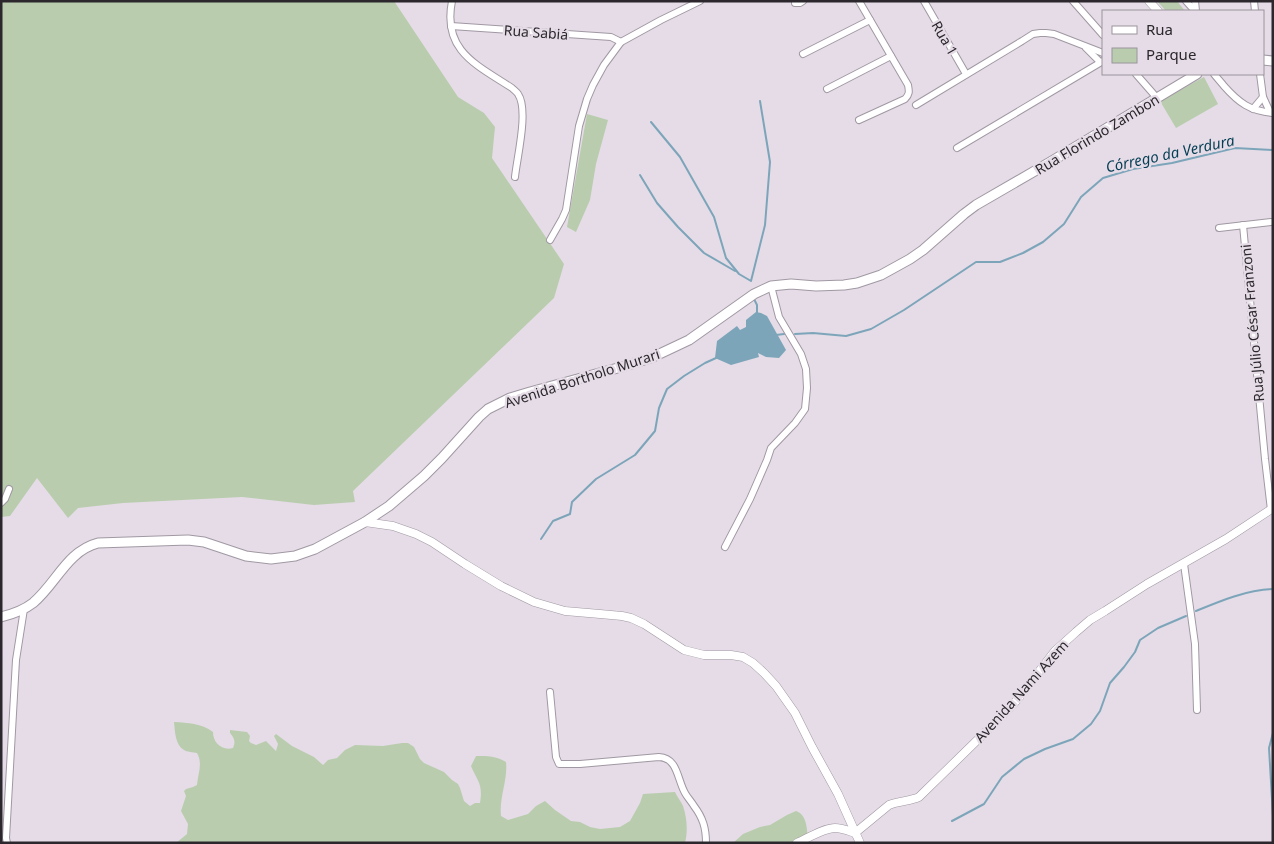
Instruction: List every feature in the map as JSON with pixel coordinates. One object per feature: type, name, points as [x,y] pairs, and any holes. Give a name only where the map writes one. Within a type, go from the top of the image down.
[{"type":"main road","name":"Rua Florindo Zambon","points":[[996,193],[1195,75]]},
{"type":"main road","name":"Avenida Bortholo Murari","points":[[24,609],[35,601],[72,557],[80,550],[98,543],[188,540],[204,542],[254,558],[295,556],[315,549],[345,534],[389,506],[442,458],[488,409],[510,398],[625,366],[653,356],[689,340],[754,294],[771,286],[791,284],[816,286],[844,285],[881,275],[916,254],[964,214],[996,193]]},
{"type":"main road","points":[[1,617],[24,609]]},
{"type":"street","points":[[452,1],[450,11],[451,26],[454,38],[462,52],[517,92],[520,99],[523,120],[514,176]]},
{"type":"street","points":[[550,240],[566,210],[579,126],[587,99],[604,65],[621,42],[660,20],[700,1]]},
{"type":"street","points":[[794,1],[795,3],[800,3],[803,1]]},
{"type":"street","points":[[859,1],[908,85],[909,91],[909,95],[905,99],[859,120]]},
{"type":"street","name":"Rua 1","points":[[924,1],[966,74]]},
{"type":"street","points":[[1073,1],[1102,33]]},
{"type":"street","points":[[1186,1],[1195,10]]},
{"type":"street","points":[[803,54],[870,20]]},
{"type":"street","name":"Rua Sabiá","points":[[451,26],[611,37],[621,42]]},
{"type":"street","points":[[916,105],[1040,32],[1054,34],[1102,53]]},
{"type":"street","points":[[956,148],[1101,62],[1086,47]]},
{"type":"street","points":[[827,89],[891,56]]},
{"type":"street","points":[[1137,75],[1157,98]]},
{"type":"street","points":[[1215,75],[1239,101],[1253,109],[1271,112]]},
{"type":"street","points":[[1260,75],[1263,97],[1271,112]]},
{"type":"street","points":[[1253,109],[1263,97]]},
{"type":"street","points":[[1219,228],[1271,222]]},
{"type":"street","name":"Rua Júlio César Franzoni","points":[[1243,225],[1265,458],[1272,509]]},
{"type":"street","points":[[726,547],[750,499],[771,448],[795,423],[805,409],[806,369],[801,354],[779,317],[771,286]]},
{"type":"street","points":[[1,504],[9,489]]},
{"type":"street","name":"Avenida Nami Azem","points":[[855,833],[889,804],[915,799],[925,792],[1017,700],[1049,658],[1065,641],[1090,620],[1226,539],[1272,509]]},
{"type":"street","points":[[365,522],[392,526],[424,538],[500,586],[534,602],[566,611],[608,614],[631,618],[644,624],[684,650],[704,655],[731,655],[748,660],[776,686],[795,713],[838,794],[860,843]]},
{"type":"street","points":[[1184,564],[1195,644],[1198,710]]},
{"type":"street","points":[[7,843],[7,806],[16,660],[24,609]]},
{"type":"street","points":[[550,692],[556,756],[560,764],[659,757],[669,759],[678,775],[684,793],[704,822],[706,843]]},
{"type":"street","points":[[797,843],[831,828],[855,833]]},
{"type":"green space","points":[[1,1],[394,1],[458,97],[484,113],[495,127],[492,158],[564,264],[554,298],[353,491],[355,502],[314,505],[242,497],[123,503],[78,508],[68,518],[37,478],[10,516],[1,517]]},
{"type":"green space","points":[[1157,1],[1177,1],[1184,10],[1165,10]]},
{"type":"green space","points":[[1204,77],[1218,104],[1176,128],[1160,101]]},
{"type":"green space","points":[[587,114],[608,120],[596,164],[590,200],[576,232],[567,227]]},
{"type":"green space","points":[[174,722],[204,727],[213,732],[216,743],[229,749],[234,746],[230,730],[247,732],[251,743],[256,745],[266,741],[276,751],[278,744],[274,736],[276,734],[292,746],[314,757],[323,765],[328,760],[337,758],[345,750],[355,745],[383,746],[408,743],[414,747],[424,763],[444,772],[458,784],[464,801],[470,806],[480,803],[481,797],[478,780],[471,766],[476,756],[495,757],[506,762],[501,816],[508,820],[528,814],[545,801],[571,821],[600,829],[620,827],[630,821],[643,794],[675,792],[683,806],[685,815],[687,829],[685,843],[176,843],[187,834],[188,824],[181,811],[186,796],[184,791],[197,785],[200,765],[197,753],[185,751],[179,745]]},
{"type":"green space","points":[[796,811],[805,820],[809,843],[733,843],[743,834],[770,825]]},
{"type":"water","points":[[756,312],[767,316],[786,350],[779,358],[766,357],[758,353],[759,357],[731,365],[715,358],[717,341],[737,326],[740,330],[746,327],[746,320]]},
{"type":"waterway","points":[[651,122],[680,157],[714,217],[726,258],[739,274],[751,281],[765,225],[770,162],[760,101]]},
{"type":"waterway","name":"Córrego da Verdura","points":[[795,334],[813,333],[846,336],[871,329],[904,310],[976,262],[1000,262],[1023,253],[1043,242],[1064,224],[1081,197],[1103,178],[1133,169],[1172,163],[1235,148],[1273,150]]},
{"type":"waterway","points":[[640,175],[657,203],[678,227],[704,253],[735,271]]},
{"type":"waterway","points":[[754,299],[757,305],[757,314]]},
{"type":"waterway","name":"Córrego da Verdura","points":[[776,335],[784,334]]},
{"type":"waterway","points":[[541,539],[553,521],[570,514],[572,502],[596,479],[635,455],[655,431],[659,408],[667,389],[684,376],[716,358]]},
{"type":"waterway","points":[[1196,611],[1243,594],[1273,589]]},
{"type":"waterway","points":[[952,821],[984,804],[1002,777],[1024,759],[1073,739],[1091,724],[1100,711],[1110,683],[1135,652],[1140,640],[1158,628],[1186,616]]},
{"type":"waterway","points":[[1273,733],[1269,748],[1273,816]]}]
